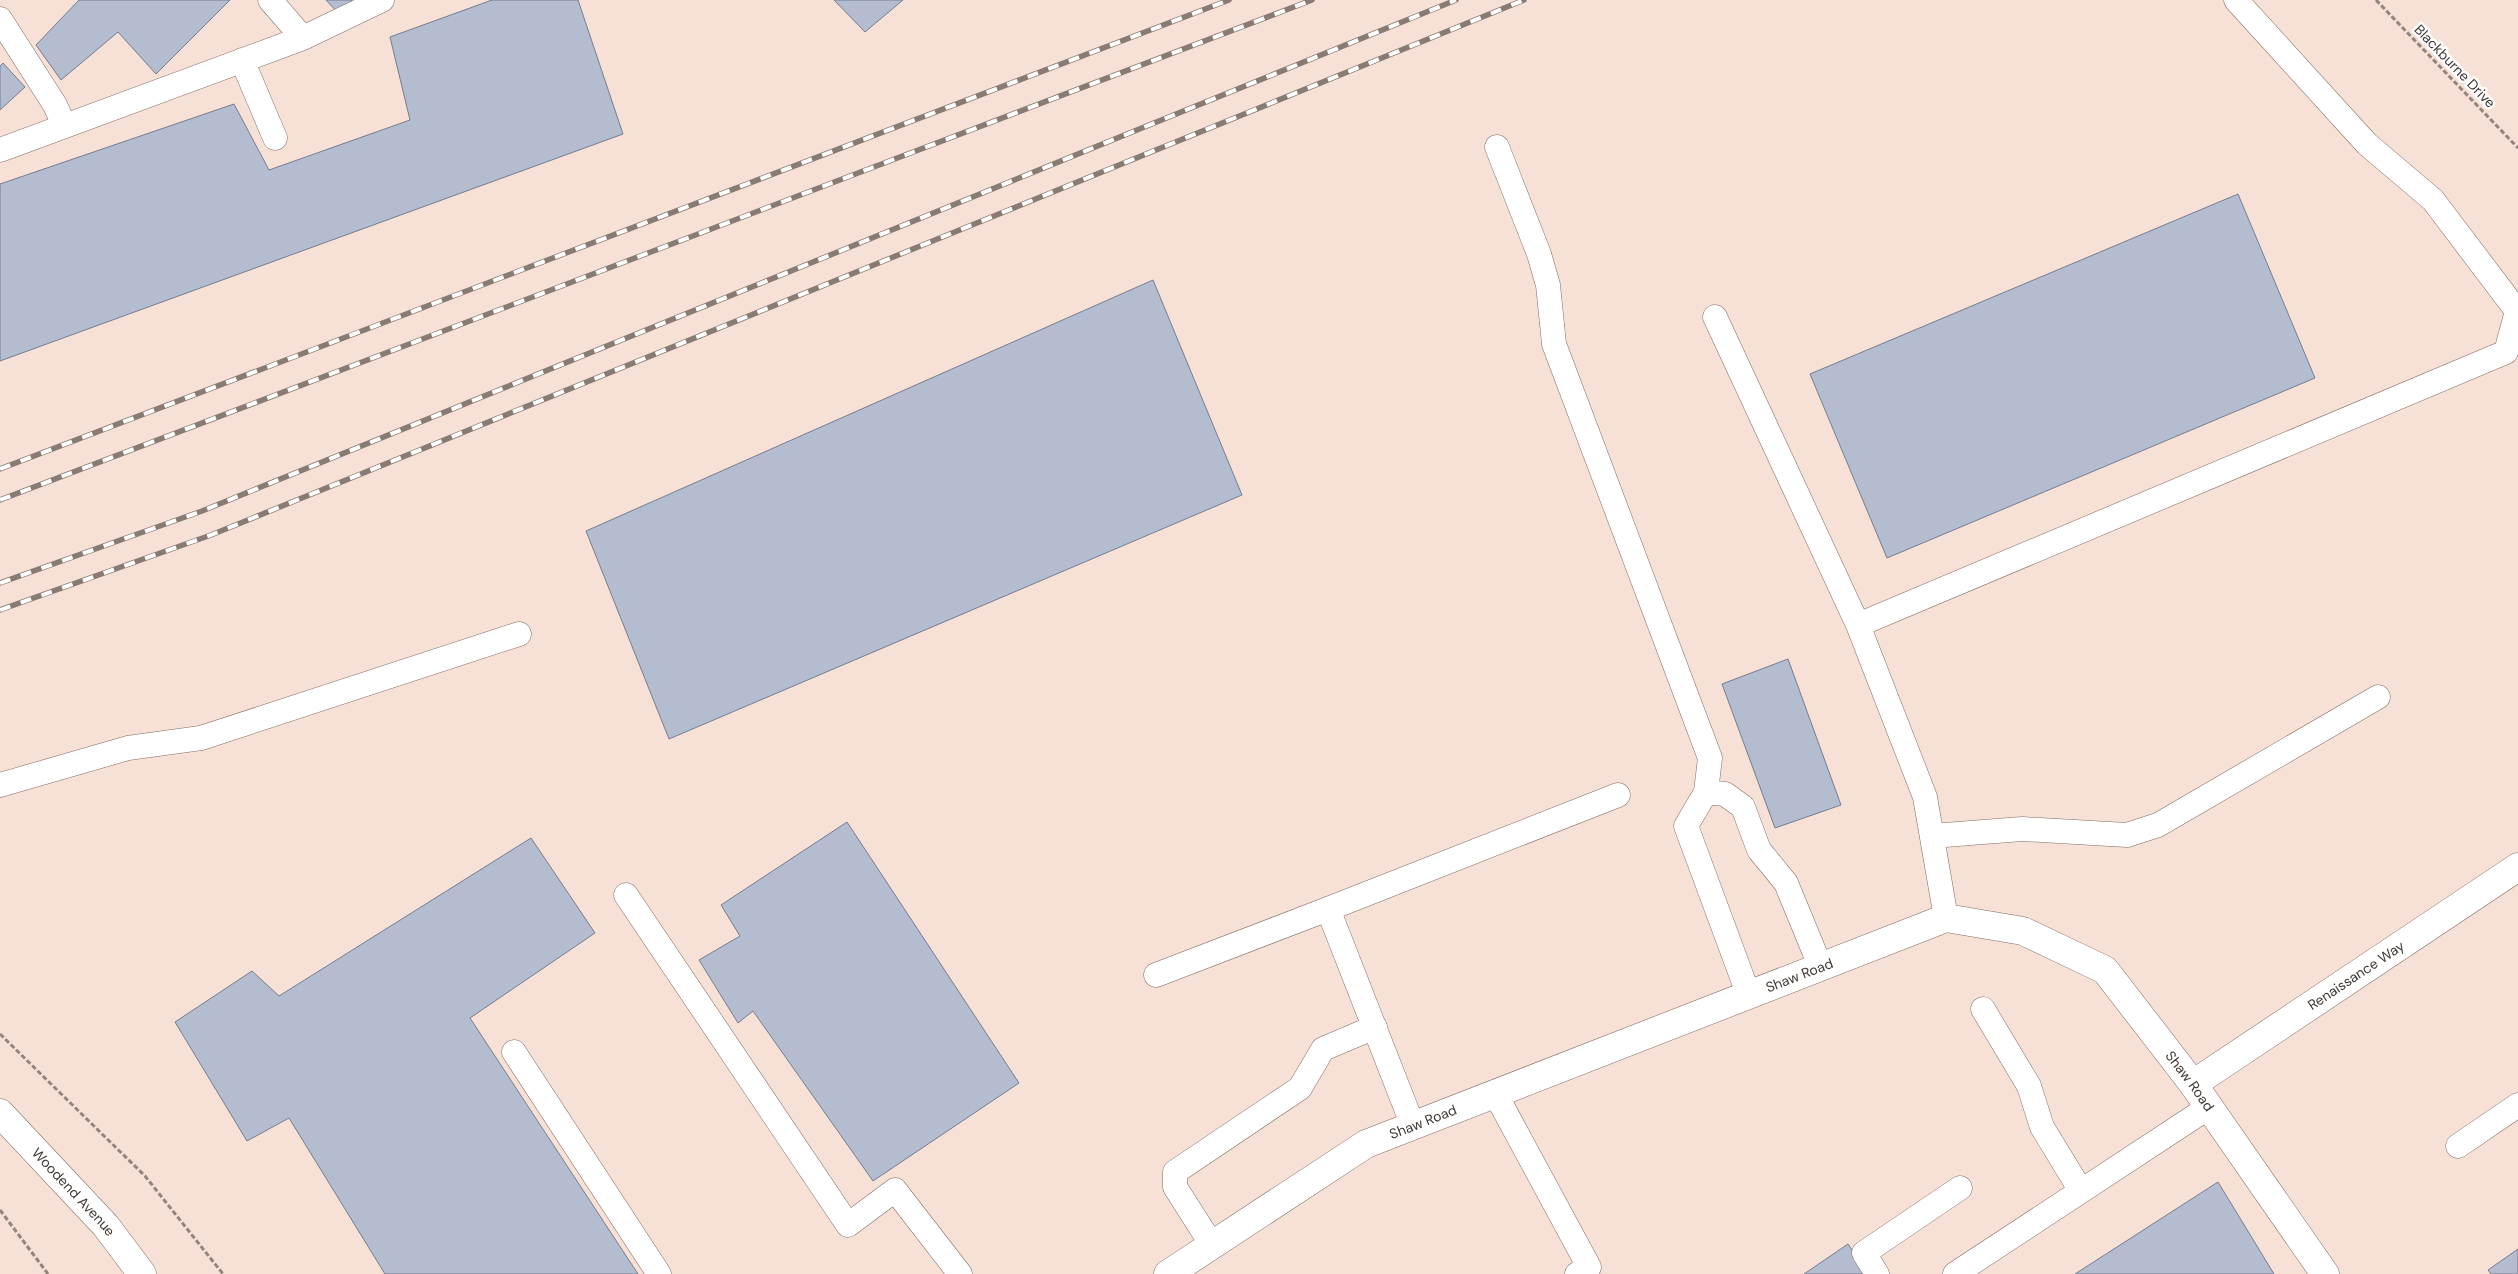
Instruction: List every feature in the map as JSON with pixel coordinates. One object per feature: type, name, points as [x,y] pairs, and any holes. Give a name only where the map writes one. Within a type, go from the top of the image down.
[{"type":"street","name":"Renaissance Way","points":[[2194,1084],[2518,867]]},
{"type":"street","name":"Shaw Road","points":[[1168,1274],[1366,1144],[1946,918],[2023,932],[2106,970],[2194,1084],[2326,1274]]},
{"type":"street","name":"Woodend Avenue","points":[[0,1113],[106,1226],[142,1274]]},
{"type":"lane","points":[[270,0],[303,38]]},
{"type":"lane","points":[[0,150],[303,38],[382,0]]},
{"type":"lane","points":[[1858,625],[2506,352],[2518,311],[2432,200],[2367,144],[2236,0]]},
{"type":"lane","points":[[0,18],[55,105],[64,125]]},
{"type":"lane","points":[[242,60],[275,138]]},
{"type":"lane","points":[[1497,147],[1539,254],[1548,285],[1554,344],[1703,733],[1710,758],[1706,792],[1686,826],[1749,996]]},
{"type":"lane","points":[[1715,316],[1858,625],[1925,798],[1946,918]]},
{"type":"lane","points":[[0,785],[128,748],[201,738],[519,634]]},
{"type":"lane","points":[[1932,836],[2022,829],[2127,835],[2150,828],[2167,820],[2378,697]]},
{"type":"lane","points":[[1706,792],[1725,794],[1743,807],[1759,850],[1786,883],[1821,968]]},
{"type":"lane","points":[[1156,975],[1618,795]]},
{"type":"lane","points":[[626,895],[848,1225],[895,1190],[960,1274]]},
{"type":"lane","points":[[1328,909],[1413,1126]]},
{"type":"lane","points":[[1983,1008],[2029,1086],[2042,1127],[2081,1192]]},
{"type":"lane","points":[[1212,1245],[1174,1187],[1175,1172],[1300,1088],[1323,1049],[1375,1027]]},
{"type":"lane","points":[[514,1052],[659,1274]]},
{"type":"lane","points":[[1496,1094],[1589,1267],[1578,1274]]},
{"type":"lane","points":[[2458,1146],[2518,1105]]},
{"type":"lane","points":[[1955,1274],[2210,1107]]},
{"type":"lane","points":[[1877,1274],[1864,1254],[1960,1188]]},
{"type":"path","name":"Blackburne Drive","points":[[2376,0],[2518,148]]},
{"type":"path","points":[[0,1034],[144,1176],[223,1274]]},
{"type":"path","points":[[0,1210],[48,1274]]},
{"type":"building","points":[[79,0],[230,0],[156,74],[118,32],[61,80],[36,45]]},
{"type":"building","points":[[326,0],[352,0],[338,13]]},
{"type":"building","points":[[492,0],[578,0],[623,134],[0,361],[0,184],[234,104],[269,170],[410,120],[390,37]]},
{"type":"building","points":[[834,0],[903,0],[865,32]]},
{"type":"building","points":[[3,63],[25,87],[0,110],[0,66]]},
{"type":"building","points":[[2238,194],[2315,378],[1887,558],[1810,374]]},
{"type":"building","points":[[1153,280],[1242,495],[669,739],[586,531]]},
{"type":"building","points":[[1788,659],[1841,805],[1775,828],[1722,684]]},
{"type":"building","points":[[847,822],[1019,1083],[873,1181],[753,1011],[738,1023],[699,960],[740,936],[721,905]]},
{"type":"building","points":[[531,838],[595,933],[470,1018],[638,1274],[385,1274],[289,1118],[247,1141],[175,1022],[252,971],[279,996]]},
{"type":"building","points":[[2218,1182],[2274,1274],[2075,1274]]},
{"type":"building","points":[[1848,1244],[1868,1274],[1804,1274]]},
{"type":"building","points":[[2518,1249],[2518,1274],[2491,1274],[2488,1270]]},
{"type":"railway","points":[[0,469],[1229,0]]},
{"type":"railway","points":[[0,500],[1312,0]]},
{"type":"railway","points":[[0,583],[202,511],[1456,0]]},
{"type":"railway","points":[[0,610],[211,535],[1524,0]]}]
